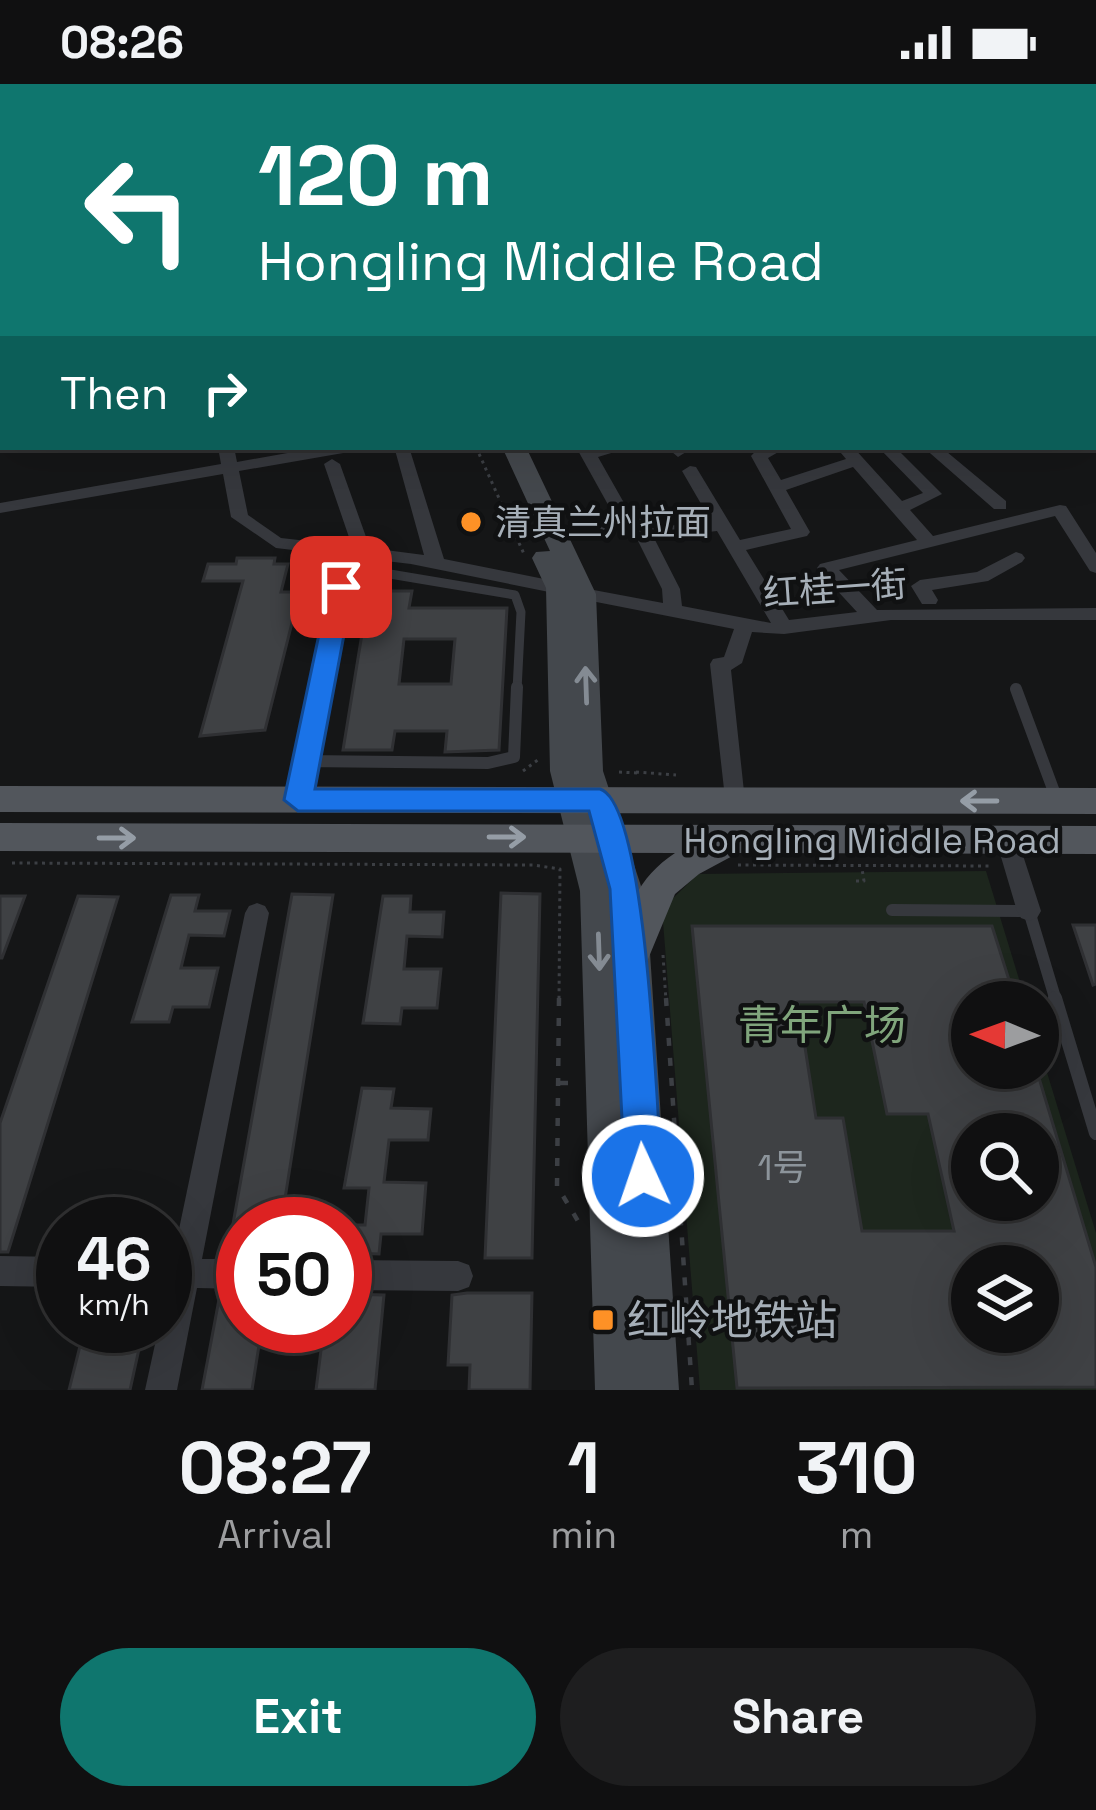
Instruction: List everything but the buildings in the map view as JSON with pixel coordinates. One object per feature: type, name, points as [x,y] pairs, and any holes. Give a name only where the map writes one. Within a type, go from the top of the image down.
[{"type":"main road","points":[[497,450],[571,591]]},
{"type":"main road","points":[[515,450],[556,533],[571,591],[565,771],[598,810],[647,944]]},
{"type":"main road","name":"Hongling Middle Road","points":[[0,799],[298,800],[598,810],[725,853],[1002,853],[1096,840]]},
{"type":"main road","name":"Hongling Middle Road","points":[[6,850],[734,802],[1096,800]]},
{"type":"main road","points":[[598,810],[597,891],[618,1390]]},
{"type":"main road","points":[[656,1390],[643,912],[660,880],[725,853]]},
{"type":"street","points":[[0,508],[229,456],[309,450]]},
{"type":"street","points":[[403,450],[436,564]]},
{"type":"street","points":[[586,450],[671,589],[673,614]]},
{"type":"street","points":[[734,547],[801,532],[763,470],[759,456],[770,450]]},
{"type":"street","points":[[889,450],[934,494],[899,509]]},
{"type":"street","points":[[936,450],[1000,505]]},
{"type":"street","points":[[777,487],[849,454],[928,542]]},
{"type":"street","name":"红桂一街","points":[[229,456],[240,518],[276,543],[436,564],[462,578],[571,591],[744,628],[873,617],[1096,614]]},
{"type":"street","points":[[332,464],[355,552]]},
{"type":"street","points":[[690,471],[784,628]]},
{"type":"street","points":[[873,617],[826,568],[1060,509],[1096,567]]},
{"type":"street","points":[[556,533],[719,525]]},
{"type":"street","points":[[929,600],[920,586],[982,577],[1009,561],[985,527]]},
{"type":"street","points":[[982,577],[994,614]]},
{"type":"street","points":[[734,802],[720,664],[732,663],[744,628]]},
{"type":"street","points":[[1002,853],[1029,911]]},
{"type":"street","points":[[192,1198],[257,913]]},
{"type":"street","points":[[0,1271],[36,1272]]},
{"type":"street","points":[[372,1275],[458,1276]]},
{"type":"street","points":[[160,1390],[165,1353]]},
{"type":"lane","points":[[298,800],[341,587],[355,552]]},
{"type":"lane","points":[[306,761],[488,763],[514,757],[520,612],[515,596],[462,578],[378,572],[341,587]]},
{"type":"lane","points":[[1016,689],[1057,800]]},
{"type":"lane","points":[[892,910],[1029,911],[1096,1133]]},
{"type":"path","points":[[477,450],[532,565]]},
{"type":"path","points":[[636,772],[641,779]]},
{"type":"path","points":[[598,810],[636,772],[678,775]]},
{"type":"path","points":[[6,850],[560,869],[557,1186],[581,1227]]},
{"type":"path","points":[[725,853],[861,867],[1002,853]]},
{"type":"path","points":[[856,881],[864,881],[861,867]]},
{"type":"path","points":[[647,944],[692,1390]]},
{"type":"path","points":[[558,1083],[570,1083],[570,1073]]},
{"type":"green space","name":"青年广场","points":[[986,871],[1020,981],[951,981],[951,1089],[1052,1089],[1096,1233],[1096,1390],[700,1390],[662,909],[698,874]]},
{"type":"place","name":"清真兰州拉面","points":[[471,522]]},
{"type":"place","name":"红岭地铁站","points":[[603,1320]]},
{"type":"route","points":[[341,587],[298,800],[600,800],[626,889],[643,1176]]}]
